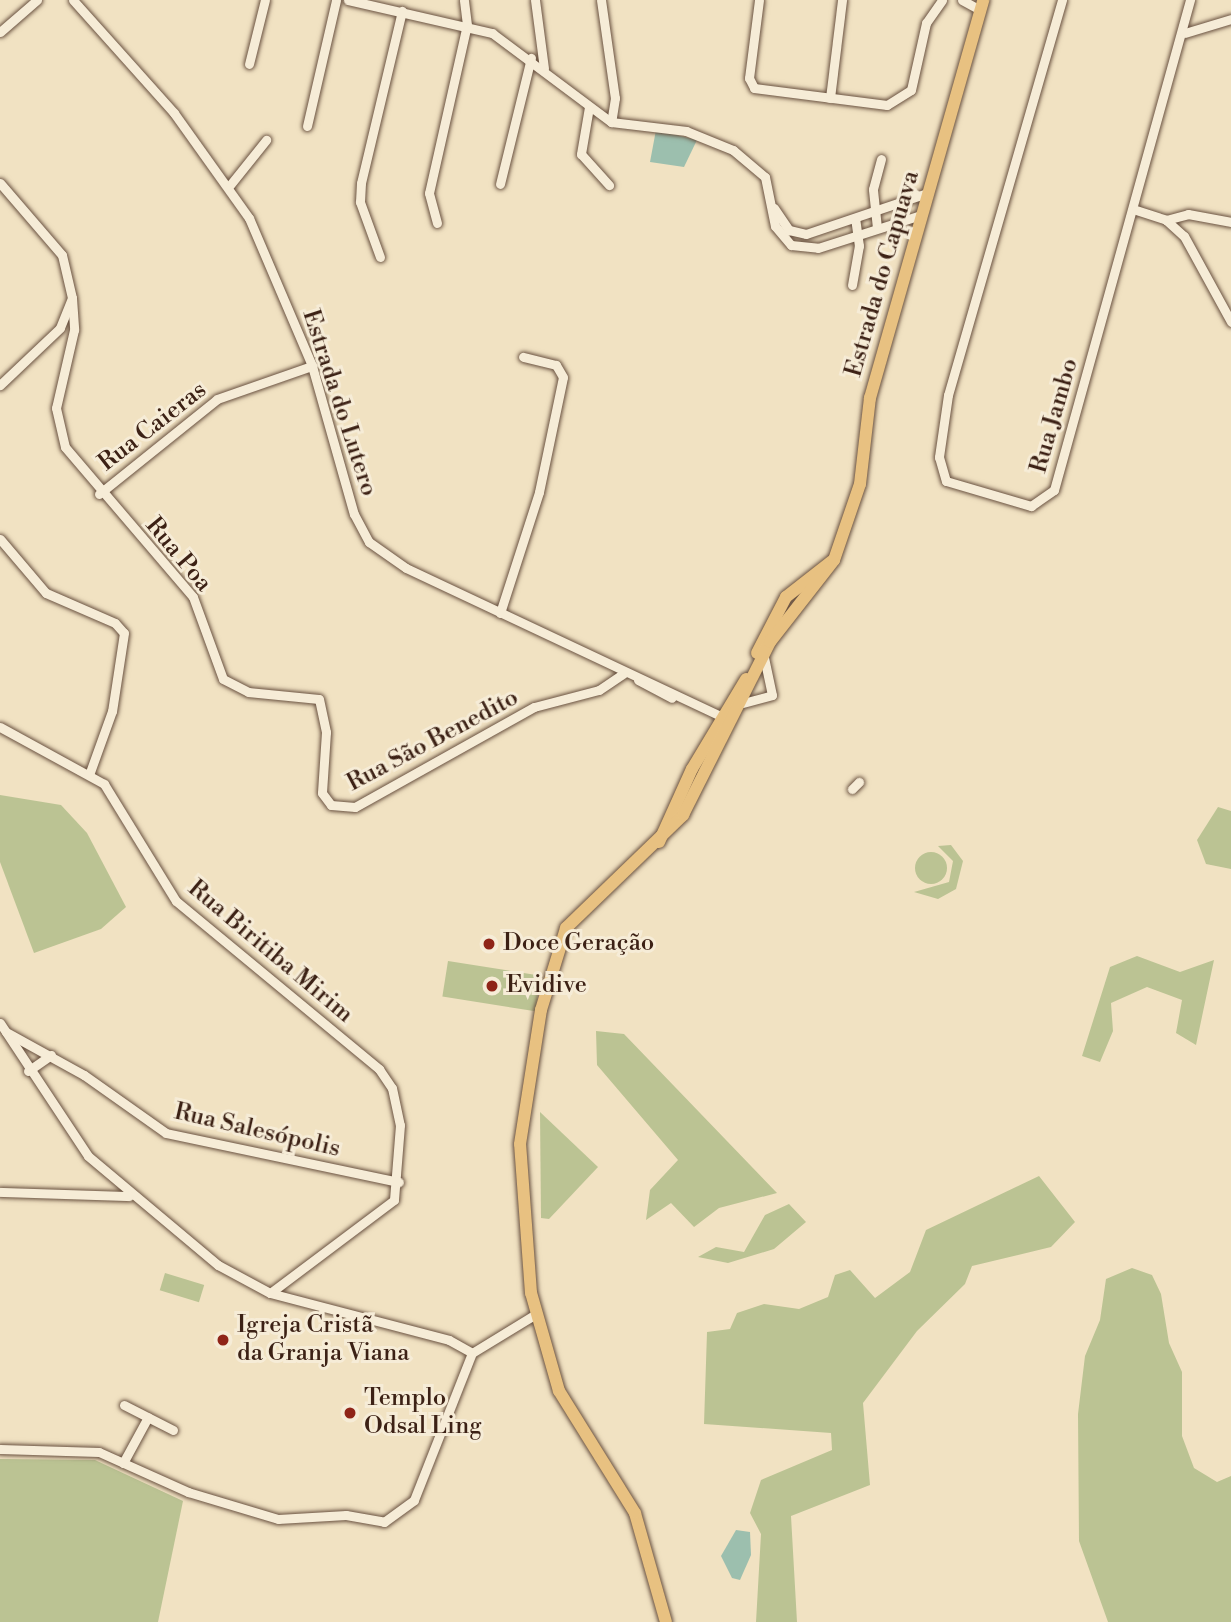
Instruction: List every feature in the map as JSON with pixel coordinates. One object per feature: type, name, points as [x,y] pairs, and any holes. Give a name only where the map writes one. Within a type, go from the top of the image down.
[{"type":"main road","name":"Estrada do Capuava","points":[[666,1622],[635,1513],[559,1391],[536,1314],[520,1144],[550,974],[574,916],[659,842],[743,703],[764,657],[796,607],[834,560],[860,484],[870,398],[981,5]]},
{"type":"main road","name":"Estrada do Capuava","points":[[681,806],[722,719],[786,597],[834,560]]},
{"type":"main road","points":[[786,597],[796,607]]},
{"type":"street","points":[[0,32],[37,0]]},
{"type":"street","name":"Estrada do Lutero","points":[[73,0],[230,185],[312,366],[354,514],[369,542],[406,568],[722,719]]},
{"type":"street","points":[[249,64],[265,0]]},
{"type":"street","points":[[307,126],[335,0]]},
{"type":"street","points":[[348,0],[396,7],[467,25],[505,39],[611,122],[686,131],[733,150],[765,177],[775,226],[791,245],[818,248],[921,215]]},
{"type":"street","points":[[437,223],[429,190],[467,25],[464,0]]},
{"type":"street","points":[[535,0],[544,68]]},
{"type":"street","points":[[601,0],[615,98],[611,122]]},
{"type":"street","points":[[759,0],[751,84],[887,105],[905,99],[926,23],[942,0]]},
{"type":"street","points":[[830,98],[842,0]]},
{"type":"street","points":[[962,0],[981,5]]},
{"type":"street","name":"Rua Jambo","points":[[1062,0],[942,420],[939,469],[946,481],[1031,506],[1050,497],[1136,210],[1185,33],[1190,0]]},
{"type":"street","points":[[380,257],[360,202],[361,183],[396,7]]},
{"type":"street","points":[[1185,33],[1231,19]]},
{"type":"street","points":[[500,184],[531,58]]},
{"type":"street","points":[[589,107],[581,154],[608,185]]},
{"type":"street","points":[[230,185],[266,140]]},
{"type":"street","points":[[877,228],[874,211],[881,159]]},
{"type":"street","name":"Rua Poa","points":[[0,183],[62,255],[72,298],[74,330],[58,425],[99,494],[192,597],[223,679],[248,692],[311,695],[323,706],[326,732]]},
{"type":"street","points":[[773,207],[797,234],[841,224],[927,194]]},
{"type":"street","points":[[1136,210],[1166,220],[1184,236],[1231,322]]},
{"type":"street","points":[[1166,220],[1188,214],[1231,222]]},
{"type":"street","points":[[852,285],[859,234],[855,218]]},
{"type":"street","points":[[841,224],[845,239]]},
{"type":"street","points":[[0,386],[60,328],[72,298]]},
{"type":"street","points":[[60,328],[74,330]]},
{"type":"street","points":[[500,613],[539,492],[563,377],[556,365],[523,357]]},
{"type":"street","name":"Rua Caieras","points":[[99,494],[216,399],[312,366]]},
{"type":"street","points":[[0,539],[46,593],[115,622],[124,633],[112,711],[90,772]]},
{"type":"street","points":[[743,703],[766,700],[773,691],[764,657]]},
{"type":"street","name":"Rua São Benedito","points":[[326,732],[322,793],[331,805],[355,807],[534,707],[599,690],[623,674]]},
{"type":"street","name":"Rua Biritiba Mirim","points":[[0,727],[90,772],[119,804],[144,857],[176,901],[379,1069],[398,1100],[400,1182]]},
{"type":"street","points":[[0,1023],[68,1132],[129,1196],[218,1265],[270,1293],[449,1340],[472,1353]]},
{"type":"street","name":"Rua Salesópolis","points":[[6,1032],[51,1055],[166,1133],[400,1182]]},
{"type":"street","points":[[28,1071],[51,1055]]},
{"type":"street","points":[[270,1293],[387,1209],[400,1182]]},
{"type":"street","points":[[0,1192],[129,1196]]},
{"type":"street","points":[[0,1449],[83,1450],[124,1463],[188,1492],[278,1520],[392,1520],[414,1500],[472,1353],[536,1314]]},
{"type":"street","points":[[124,1405],[173,1430]]},
{"type":"street","points":[[124,1463],[148,1417]]},
{"type":"shaded area","points":[[656,130],[697,140],[684,167],[650,162]]},
{"type":"shaded area","points":[[0,795],[61,805],[87,833],[126,907],[101,929],[34,953],[0,862]]},
{"type":"shaded area","points":[[1218,807],[1231,811],[1231,869],[1206,864],[1197,840]]},
{"type":"shaded area","points":[[951,845],[963,861],[956,889],[938,899],[914,892],[949,882],[953,861],[938,846]]},
{"type":"shaded area","points":[[931,852],[942,857],[947,868],[942,879],[931,884],[920,879],[915,868],[920,857]]},
{"type":"shaded area","points":[[1137,956],[1180,972],[1214,960],[1196,1045],[1176,1033],[1182,1000],[1147,987],[1111,1003],[1113,1031],[1100,1062],[1082,1056],[1110,967]]},
{"type":"shaded area","name":"Evidive","points":[[448,961],[541,976],[535,1011],[442,997]]},
{"type":"shaded area","points":[[596,1031],[624,1034],[777,1193],[719,1208],[694,1227],[671,1203],[646,1220],[650,1190],[678,1160],[597,1065]]},
{"type":"shaded area","points":[[540,1112],[598,1167],[549,1219],[541,1218]]},
{"type":"shaded area","points":[[1039,1176],[1075,1222],[1051,1247],[972,1266],[965,1284],[917,1331],[863,1403],[870,1485],[791,1516],[797,1622],[756,1622],[761,1534],[750,1513],[761,1480],[832,1450],[831,1433],[704,1424],[707,1332],[730,1329],[737,1313],[764,1304],[799,1309],[828,1297],[835,1275],[850,1270],[875,1298],[910,1272],[926,1230]]},
{"type":"shaded area","points":[[789,1204],[806,1222],[774,1249],[728,1263],[698,1257],[716,1247],[744,1252],[765,1215]]},
{"type":"shaded area","points":[[1132,1268],[1152,1275],[1161,1294],[1169,1343],[1182,1372],[1182,1436],[1194,1468],[1217,1482],[1231,1476],[1231,1622],[1108,1622],[1079,1541],[1078,1414],[1085,1356],[1100,1320],[1106,1279]]},
{"type":"shaded area","points":[[165,1273],[204,1285],[199,1302],[160,1290]]},
{"type":"shaded area","points":[[0,1459],[95,1460],[183,1501],[158,1622],[0,1622]]},
{"type":"shaded area","points":[[736,1530],[750,1532],[751,1555],[740,1580],[732,1578],[721,1556]]},
{"type":"place","name":"Doce Geração","points":[[489,944]]},
{"type":"place","name":"Evidive","points":[[492,986]]},
{"type":"place","name":"Igreja Cristã da Granja Viana","points":[[223,1340]]},
{"type":"place","name":"Templo Odsal Ling","points":[[350,1413]]}]
